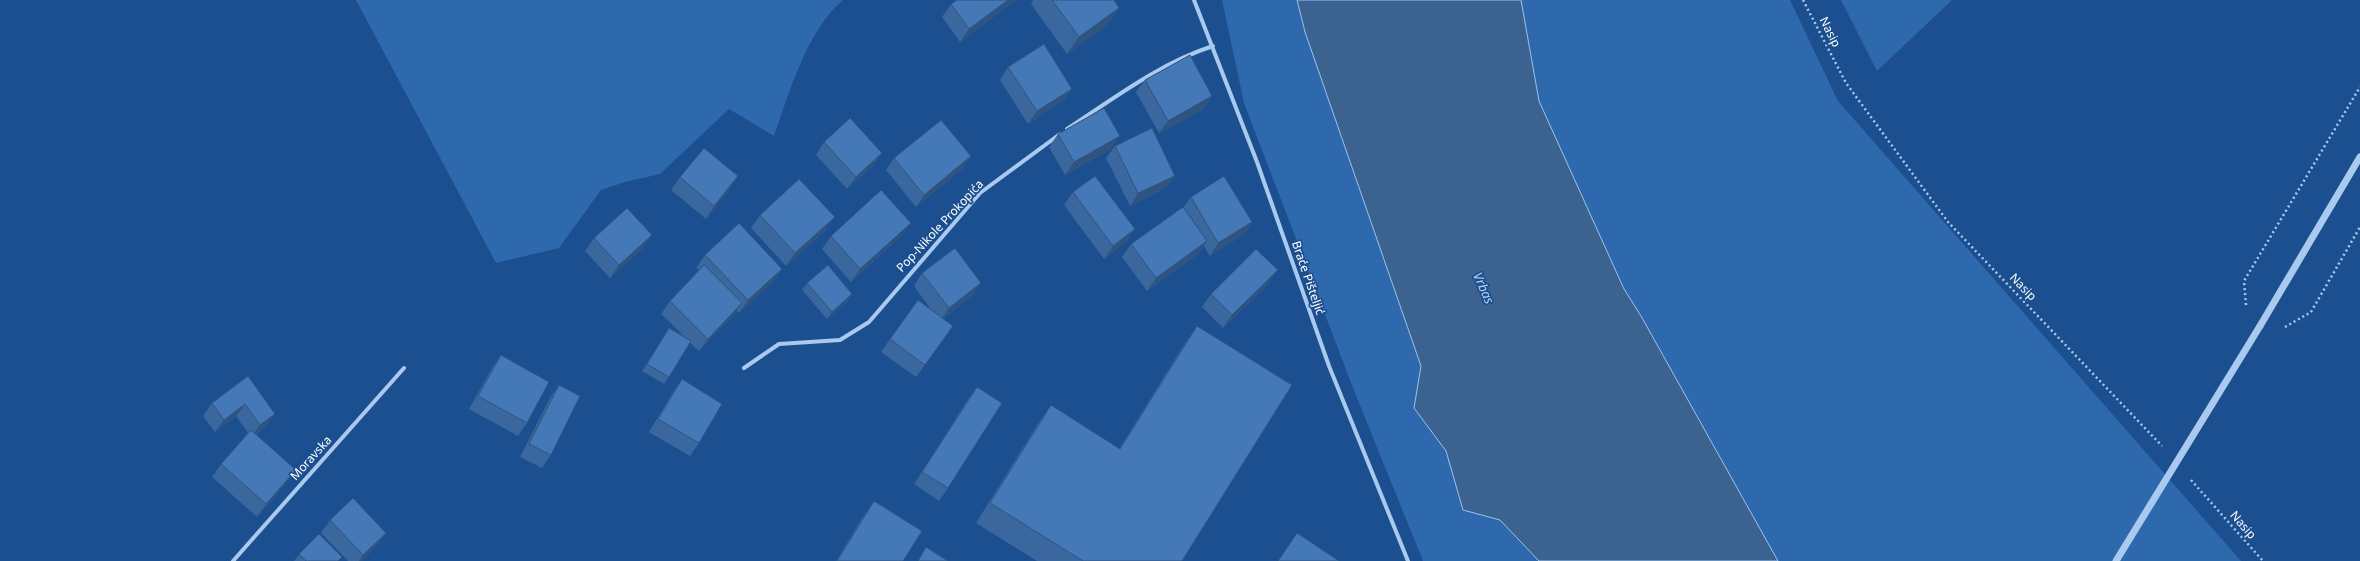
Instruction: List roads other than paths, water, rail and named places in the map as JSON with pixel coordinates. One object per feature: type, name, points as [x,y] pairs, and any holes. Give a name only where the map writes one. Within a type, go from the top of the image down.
[{"type":"street","name":"Braće Pišteljić","points":[[1194,0],[1257,162],[1329,366],[1408,561]]},
{"type":"street","name":"Pop-Nikole Prokopića","points":[[744,368],[779,344],[840,340],[868,322],[980,193],[1045,144],[1132,87],[1190,53],[1213,46]]},
{"type":"street","points":[[2116,561],[2260,326],[2360,157]]},
{"type":"street","name":"Moravska","points":[[233,561],[404,368]]},
{"type":"water","name":"Vrbas","points":[[1297,0],[1521,0],[1539,101],[1624,289],[1641,316],[1778,561],[1539,561],[1500,520],[1463,510],[1446,451],[1414,408],[1421,366],[1305,32]]}]
